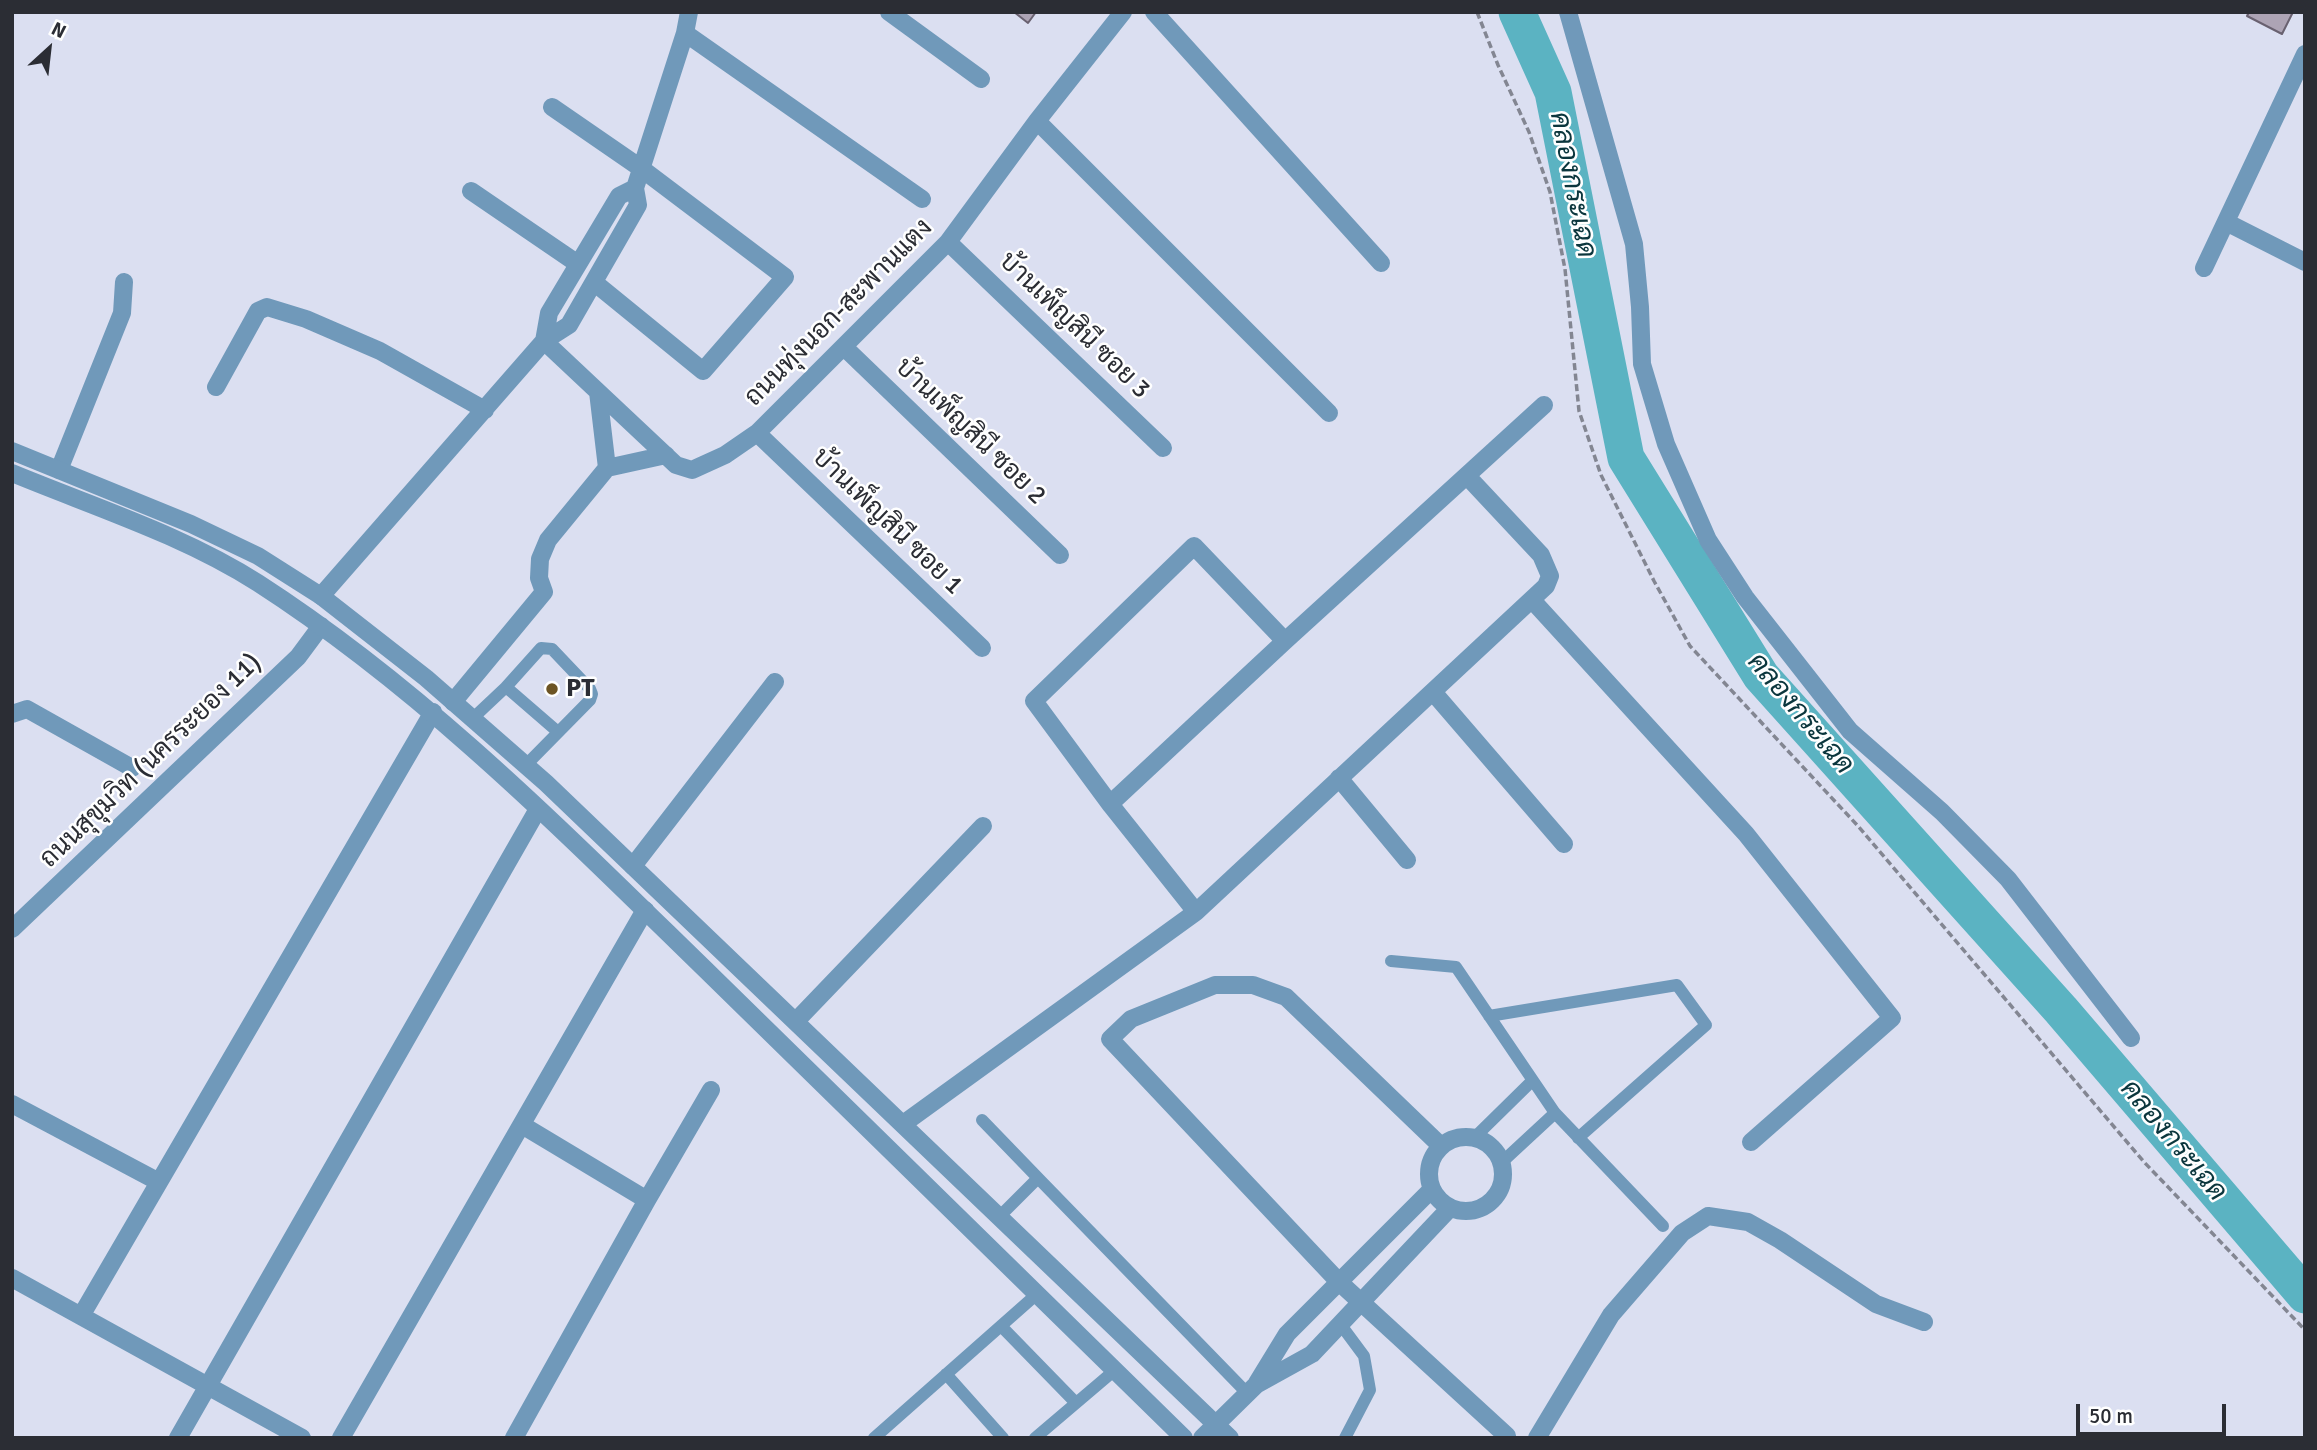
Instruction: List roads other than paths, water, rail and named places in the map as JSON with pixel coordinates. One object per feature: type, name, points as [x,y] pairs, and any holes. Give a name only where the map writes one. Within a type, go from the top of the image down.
[{"type":"street","points":[[321,596],[544,341],[569,325],[638,205],[635,188],[685,33],[689,12]]},
{"type":"street","points":[[889,12],[981,79]]},
{"type":"street","name":"ถนนทุ่งนอก-สะพานแตง","points":[[544,341],[676,465],[692,470],[725,454],[757,433],[948,242],[1037,121],[1123,12]]},
{"type":"street","points":[[1154,12],[1381,263]]},
{"type":"street","points":[[1567,12],[1634,244],[1642,364],[1666,444],[1708,540],[1745,597],[1850,731],[1942,812],[2008,879],[2131,1038]]},
{"type":"street","points":[[685,33],[922,199]]},
{"type":"street","points":[[2204,268],[2305,54]]},
{"type":"street","points":[[552,107],[642,169],[785,277],[703,371],[595,283]]},
{"type":"street","points":[[1037,121],[1329,413]]},
{"type":"street","points":[[544,341],[549,313],[578,264],[619,196],[635,188]]},
{"type":"street","points":[[471,191],[578,264]]},
{"type":"street","points":[[2226,222],[2305,262]]},
{"type":"street","name":"บ้านเพ็ญสินี ซอย 3","points":[[948,242],[1163,448]]},
{"type":"street","points":[[59,470],[122,313],[124,282]]},
{"type":"street","points":[[216,387],[258,311],[267,307],[306,318],[380,351],[485,410]]},
{"type":"street","name":"บ้านเพ็ญสินี ซอย 2","points":[[844,347],[1060,555]]},
{"type":"street","points":[[598,392],[607,468]]},
{"type":"street","points":[[1110,804],[1284,641],[1544,405]]},
{"type":"street","name":"บ้านเพ็ญสินี ซอย 1","points":[[757,433],[982,648]]},
{"type":"street","points":[[12,451],[191,524],[258,556],[321,596],[453,702],[526,765],[633,866],[1230,1438]]},
{"type":"street","points":[[453,702],[544,593],[539,578],[540,559],[548,540],[607,468],[666,455]]},
{"type":"street","points":[[12,474],[182,543],[254,581],[321,626],[433,712],[645,911],[1184,1438]]},
{"type":"street","points":[[903,1124],[1196,912],[1546,586],[1550,576],[1541,555],[1467,476]]},
{"type":"street","points":[[1196,912],[1110,804],[1034,701],[1194,546],[1284,641]]},
{"type":"street","points":[[1532,600],[1746,834],[1892,1018],[1751,1142]]},
{"type":"street","name":"ถนนสุขุมวิท (นครระยอง 11)","points":[[12,929],[298,657],[321,626]]},
{"type":"street","points":[[633,866],[775,682]]},
{"type":"street","points":[[1433,692],[1564,844]]},
{"type":"street","points":[[12,714],[27,709],[132,768]]},
{"type":"street","points":[[81,1316],[433,712]]},
{"type":"street","points":[[1339,778],[1407,860]]},
{"type":"street","points":[[178,1438],[538,809]]},
{"type":"street","points":[[796,1021],[983,826]]},
{"type":"street","points":[[341,1438],[645,911]]},
{"type":"street","points":[[1441,1146],[1286,997],[1253,985],[1215,985],[1131,1019],[1110,1039],[1339,1282],[1507,1436]]},
{"type":"street","points":[[514,1438],[711,1090]]},
{"type":"street","points":[[12,1104],[159,1182]]},
{"type":"street","points":[[522,1125],[647,1200]]},
{"type":"street","points":[[1462,1137],[1474,1138],[1491,1147],[1501,1163],[1502,1176],[1500,1188],[1493,1199],[1481,1208],[1465,1211],[1450,1208],[1438,1201],[1428,1174],[1432,1159],[1441,1146],[1462,1137]]},
{"type":"street","points":[[1202,1438],[1251,1389],[1287,1334],[1432,1189]]},
{"type":"street","points":[[1251,1389],[1312,1354],[1450,1208]]},
{"type":"street","points":[[1537,1438],[1611,1315],[1682,1233],[1708,1216],[1748,1222],[1780,1240],[1875,1304],[1924,1322]]},
{"type":"street","points":[[12,1278],[302,1438]]},
{"type":"lane","points":[[472,719],[541,648],[552,649],[592,694],[590,700],[526,765]]},
{"type":"lane","points":[[506,687],[558,732]]},
{"type":"lane","points":[[1391,961],[1456,967],[1555,1113],[1663,1226]]},
{"type":"lane","points":[[1489,1016],[1677,985],[1706,1026],[1578,1138]]},
{"type":"lane","points":[[1474,1138],[1532,1081]]},
{"type":"lane","points":[[1501,1163],[1555,1113]]},
{"type":"lane","points":[[982,1120],[1251,1389]]},
{"type":"lane","points":[[1000,1216],[1038,1178]]},
{"type":"lane","points":[[874,1438],[1037,1294]]},
{"type":"lane","points":[[1341,1325],[1364,1356],[1370,1390],[1345,1438]]},
{"type":"lane","points":[[1001,1326],[1076,1403]]},
{"type":"lane","points":[[1035,1438],[1115,1370]]},
{"type":"lane","points":[[946,1374],[1003,1438]]},
{"type":"waterway","name":"คลองกระเฉด","points":[[1517,12],[1553,92],[1626,458],[1761,676],[2061,1010],[2305,1295]]},
{"type":"place","name":"PT","points":[[552,689]]}]
